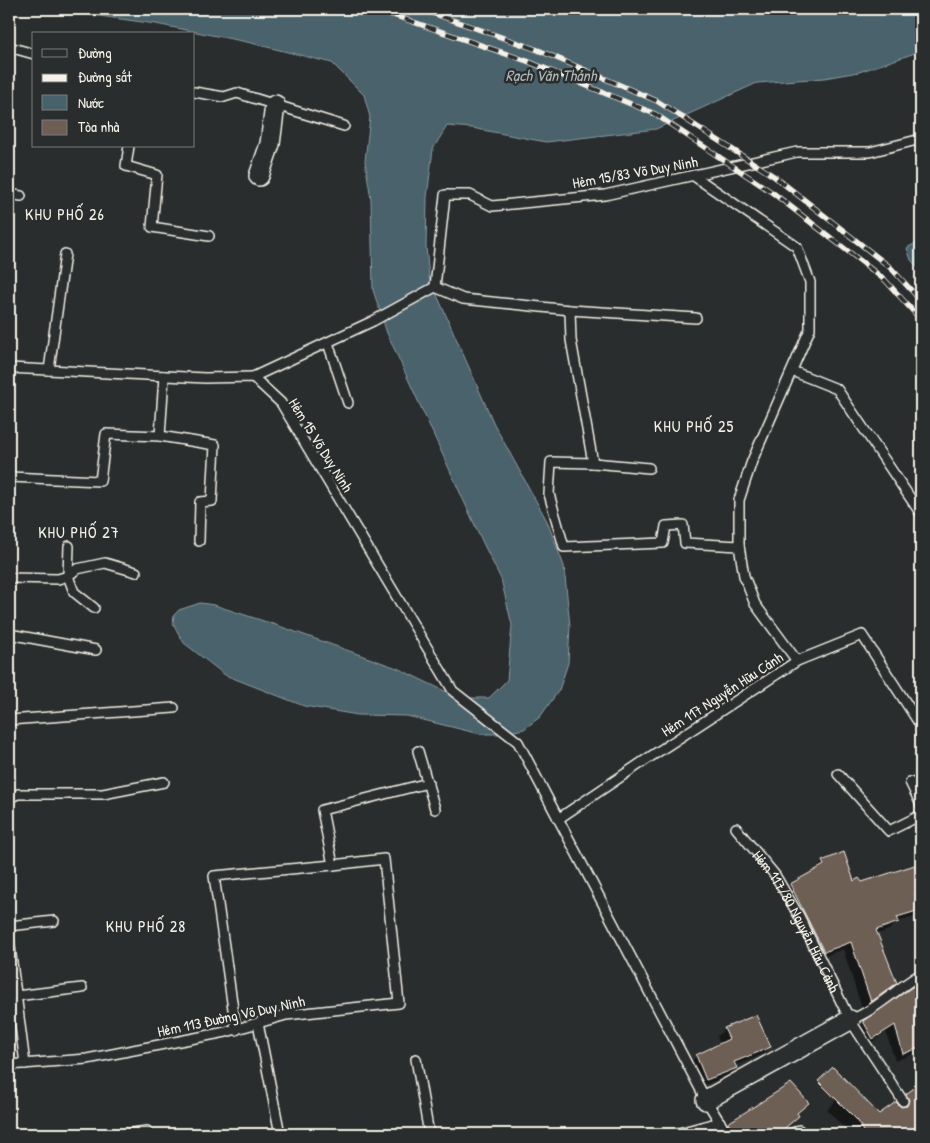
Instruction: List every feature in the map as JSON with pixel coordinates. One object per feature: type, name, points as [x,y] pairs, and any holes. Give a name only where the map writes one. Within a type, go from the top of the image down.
[{"type":"street","points":[[258,176],[270,144],[274,104]]},
{"type":"street","points":[[706,1100],[850,1020]]},
{"type":"lane","points":[[9,47],[32,53]]},
{"type":"lane","points":[[195,92],[224,97],[237,93],[344,126]]},
{"type":"lane","name":"Hẻm 15/83 Võ Duy Ninh","points":[[435,287],[445,195],[470,195],[492,206],[605,195],[797,152],[870,152],[921,139]]},
{"type":"lane","points":[[129,148],[126,166],[157,175],[152,227],[209,236]]},
{"type":"lane","name":"Hẻm 117 Nguyễn Hữu Cảnh","points":[[558,819],[797,660],[755,604],[744,576],[738,546],[739,500],[752,461],[810,329],[810,282],[797,247],[694,176]]},
{"type":"lane","points":[[9,194],[21,196]]},
{"type":"lane","points":[[50,370],[64,254]]},
{"type":"lane","points":[[9,368],[205,378],[253,377],[373,321],[435,287],[463,299],[570,310],[696,318]]},
{"type":"lane","points":[[570,310],[571,340],[593,463]]},
{"type":"lane","points":[[328,343],[348,403]]},
{"type":"lane","points":[[792,371],[837,389],[921,514]]},
{"type":"lane","points":[[160,436],[164,376]]},
{"type":"lane","name":"Hẻm 15 Võ Duy Ninh","points":[[253,377],[281,403],[453,691],[518,742],[558,819]]},
{"type":"lane","points":[[9,477],[100,481],[106,434],[160,436],[214,445],[212,501],[200,502],[199,541]]},
{"type":"lane","points":[[649,468],[593,463],[551,462],[549,494],[564,547],[663,543],[666,526],[683,525],[685,543],[738,546]]},
{"type":"lane","points":[[69,546],[68,576],[74,592],[94,608]]},
{"type":"lane","points":[[9,578],[58,579],[68,576],[77,569],[105,563],[136,572]]},
{"type":"lane","points":[[9,634],[96,650]]},
{"type":"lane","points":[[797,660],[862,635],[921,726]]},
{"type":"lane","points":[[9,720],[174,708]]},
{"type":"lane","points":[[418,752],[435,809]]},
{"type":"lane","points":[[838,774],[889,831],[921,815]]},
{"type":"lane","points":[[9,798],[18,794],[102,794],[164,782]]},
{"type":"lane","points":[[910,782],[921,805]]},
{"type":"lane","points":[[236,1030],[214,876],[333,865],[322,810],[428,783]]},
{"type":"lane","points":[[558,819],[706,1100],[727,1134]]},
{"type":"lane","name":"Hẻm 117/80 Nguyễn Hữu Cảnh","points":[[736,828],[775,875],[799,916],[850,1020],[903,1101]]},
{"type":"lane","name":"Hẻm 113 Đường Võ Duy Ninh","points":[[9,1065],[87,1059],[236,1030],[286,1015],[398,1003],[384,859],[333,865]]},
{"type":"lane","points":[[9,926],[54,921]]},
{"type":"lane","points":[[9,939],[25,1064]]},
{"type":"lane","points":[[850,1020],[862,1015],[921,974]]},
{"type":"lane","points":[[16,996],[82,988]]},
{"type":"lane","points":[[258,1024],[280,1134]]},
{"type":"lane","points":[[416,1059],[430,1134]]},
{"type":"lane","points":[[675,1134],[720,1122]]},
{"type":"lane","points":[[791,1134],[799,1130],[803,1134]]},
{"type":"lane","points":[[126,1134],[147,1131]]},
{"type":"water","name":"Rạch Văn Thánh","points":[[50,9],[921,9],[921,51],[859,72],[824,78],[757,83],[656,129],[546,142],[472,128],[447,126],[433,149],[427,197],[426,247],[429,277],[494,424],[547,521],[564,566],[570,626],[568,663],[559,690],[540,717],[524,729],[500,734],[480,734],[407,716],[358,715],[304,706],[225,675],[184,643],[173,624],[174,615],[179,610],[200,603],[214,605],[397,668],[459,698],[489,698],[507,680],[512,625],[501,579],[387,333],[373,290],[371,199],[365,161],[370,117],[364,95],[332,63],[247,42],[156,24]]},
{"type":"water","points":[[921,240],[921,271],[911,260],[907,248]]},
{"type":"building","points":[[844,852],[854,881],[859,878],[862,882],[921,863],[921,891],[915,893],[920,910],[897,917],[899,922],[876,930],[897,983],[871,1002],[851,942],[824,952],[790,884],[824,865],[822,861]]},
{"type":"building","points":[[921,981],[921,1047],[903,1054],[895,1025],[873,1039],[863,1021]]},
{"type":"building","points":[[756,1015],[771,1047],[734,1062],[737,1068],[706,1080],[696,1055],[729,1039],[724,1028]]},
{"type":"building","points":[[833,1067],[879,1114],[896,1102],[901,1107],[907,1106],[909,1100],[906,1094],[921,1083],[921,1134],[864,1134],[858,1121],[818,1081]]},
{"type":"building","points":[[791,1083],[809,1103],[797,1113],[799,1116],[778,1134],[735,1134],[728,1123]]},
{"type":"railway","points":[[362,9],[393,15],[527,61],[655,114],[773,193],[885,280],[921,320]]},
{"type":"railway","points":[[421,9],[538,50],[657,101],[775,177],[891,268],[921,301]]},
{"type":"district","name":"KHU PHỐ 26","points":[[65,214]]},
{"type":"district","name":"KHU PHỐ 25","points":[[694,426]]},
{"type":"district","name":"KHU PHỐ 27","points":[[79,532]]},
{"type":"district","name":"KHU PHỐ 28","points":[[146,926]]}]
